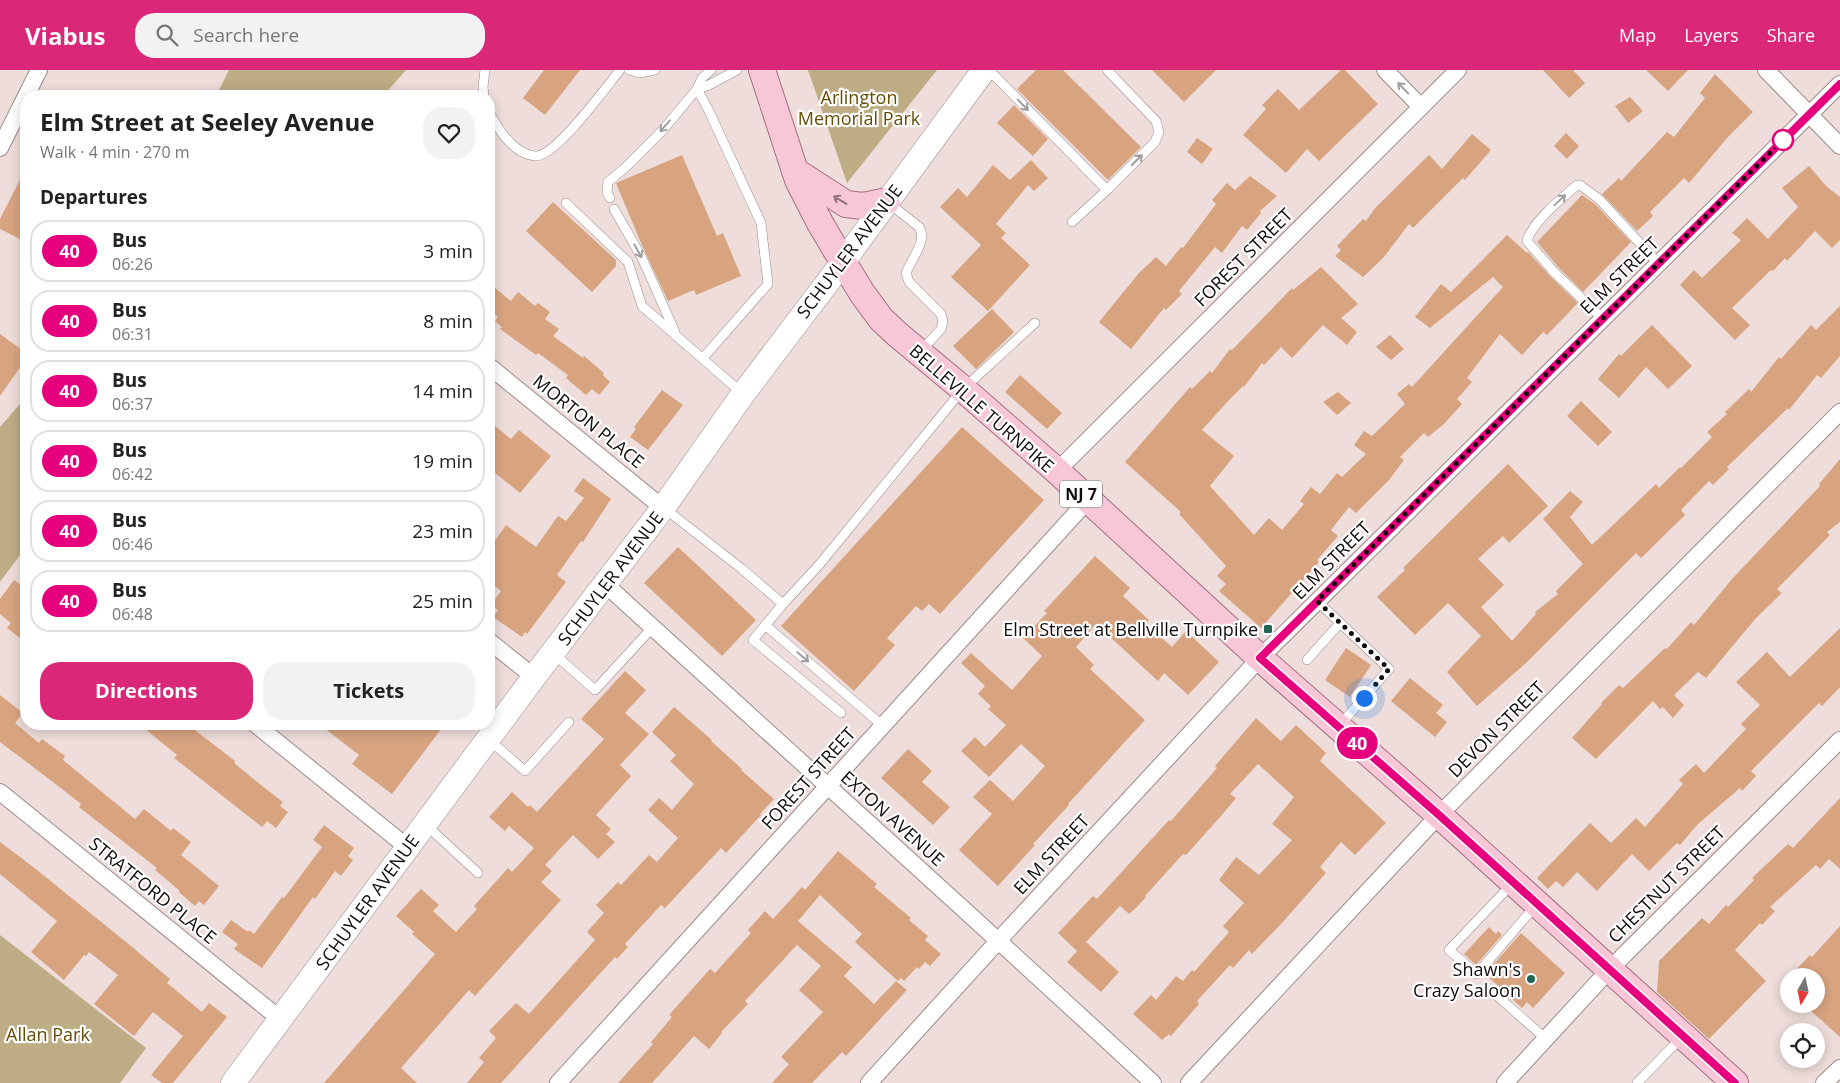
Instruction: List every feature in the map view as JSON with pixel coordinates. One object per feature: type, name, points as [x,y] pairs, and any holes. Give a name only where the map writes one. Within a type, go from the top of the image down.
[{"type":"main road","name":"BELLEVILLE TURNPIKE","points":[[762,70],[795,171],[820,223],[862,293],[881,319],[964,389],[1057,472],[1260,658],[1514,882],[1735,1083]]},
{"type":"main road","name":"BELLEVILLE TURNPIKE","points":[[778,70],[781,128]]},
{"type":"main road","points":[[795,171],[846,204],[864,206],[887,201]]},
{"type":"street","points":[[27,90],[39,70]]},
{"type":"street","name":"SCHUYLER AVENUE","points":[[495,729],[663,508],[743,394],[984,70]]},
{"type":"street","points":[[1385,70],[1421,107]]},
{"type":"street","name":"FOREST STREET","points":[[1057,472],[1458,70]]},
{"type":"street","points":[[1766,70],[1840,146]]},
{"type":"street","name":"ELM STREET","points":[[869,1083],[1260,658],[1840,84]]},
{"type":"street","points":[[0,148],[5,126],[20,101]]},
{"type":"street","name":"MORTON PLACE","points":[[495,371],[663,508]]},
{"type":"street","name":"DEVON STREET","points":[[1190,1083],[1439,815],[1840,412]]},
{"type":"street","name":"FOREST STREET","points":[[558,1083],[1088,500]]},
{"type":"street","name":"EXTON AVENUE","points":[[605,584],[999,940],[1153,1083]]},
{"type":"street","points":[[495,646],[534,677]]},
{"type":"street","points":[[262,730],[407,847]]},
{"type":"street","name":"SCHUYLER AVENUE","points":[[233,1083],[494,730]]},
{"type":"street","name":"CHESTNUT STREET","points":[[1505,1083],[1610,969],[1840,740]]},
{"type":"street","name":"STRATFORD PLACE","points":[[0,792],[280,1019]]},
{"type":"street","points":[[1824,1083],[1840,1068]]},
{"type":"lane","points":[[483,90],[485,70]]},
{"type":"lane","points":[[495,121],[506,138],[518,149],[535,156],[543,155],[551,150],[567,134],[620,70]]},
{"type":"lane","points":[[629,70],[639,73],[655,70]]},
{"type":"lane","points":[[610,198],[607,193],[608,182],[662,131],[697,89],[702,78],[711,70]]},
{"type":"lane","points":[[697,89],[709,85],[737,70]]},
{"type":"lane","points":[[989,70],[1106,190]]},
{"type":"lane","points":[[1072,222],[1155,142],[1159,132],[1156,121],[1107,70]]},
{"type":"lane","points":[[697,89],[761,223],[768,284],[703,358]]},
{"type":"lane","points":[[1603,319],[1527,241],[1538,223],[1556,204],[1577,185],[1580,185],[1599,199],[1659,264]]},
{"type":"lane","points":[[887,201],[919,227],[922,232],[922,241],[906,273],[909,282],[941,314],[943,321],[941,329],[920,353]]},
{"type":"lane","points":[[566,203],[628,262],[642,306],[743,394]]},
{"type":"lane","points":[[614,209],[642,258],[678,337]]},
{"type":"lane","points":[[840,713],[753,640],[819,565],[964,389],[1035,322]]},
{"type":"lane","points":[[663,508],[742,569],[783,604]]},
{"type":"lane","points":[[1317,601],[1389,669],[1338,727]]},
{"type":"lane","points":[[1307,660],[1340,623]]},
{"type":"lane","points":[[765,625],[883,726]]},
{"type":"lane","points":[[552,652],[595,690],[652,628]]},
{"type":"lane","points":[[488,738],[525,771],[569,722]]},
{"type":"lane","points":[[424,824],[478,872]]},
{"type":"lane","points":[[1514,882],[1449,950],[1476,974],[1538,904]]},
{"type":"lane","points":[[1495,994],[1546,1039]]},
{"type":"lane","points":[[1637,1083],[1683,1036]]},
{"type":"green space","points":[[229,70],[406,70],[388,90],[219,90]]},
{"type":"green space","name":"Arlington Memorial Park","points":[[808,70],[937,70],[847,183]]},
{"type":"green space","points":[[20,404],[20,555],[0,582],[0,427]]},
{"type":"green space","name":"Allan Park","points":[[0,935],[146,1048],[120,1083],[0,1083]]},
{"type":"building","points":[[544,70],[580,70],[545,115],[523,98]]},
{"type":"building","points":[[1036,70],[1063,70],[1141,147],[1108,180],[1017,89]]},
{"type":"building","points":[[1152,70],[1216,70],[1184,102]]},
{"type":"building","points":[[1341,70],[1345,70],[1378,104],[1319,161],[1307,149],[1286,173],[1243,135],[1266,109],[1262,105],[1278,89],[1299,110]]},
{"type":"building","points":[[1543,70],[1573,70],[1585,83],[1569,98]]},
{"type":"building","points":[[1646,70],[1688,70],[1668,91]]},
{"type":"building","points":[[1715,74],[1753,112],[1728,137],[1689,183],[1684,178],[1650,212],[1653,216],[1637,231],[1602,194],[1619,178],[1621,181],[1667,132],[1674,137],[1705,98],[1700,93]]},
{"type":"building","points":[[1630,97],[1643,111],[1628,123],[1615,106]]},
{"type":"building","points":[[1014,105],[1048,139],[1033,156],[997,123]]},
{"type":"building","points":[[1566,133],[1579,146],[1567,159],[1554,146]]},
{"type":"building","points":[[1472,134],[1491,150],[1465,180],[1463,178],[1413,228],[1409,224],[1384,257],[1363,277],[1335,256],[1341,250],[1337,246],[1363,219],[1366,221],[1375,208],[1429,155],[1442,169]]},
{"type":"building","points":[[1197,138],[1213,149],[1202,164],[1187,152]]},
{"type":"building","points":[[682,155],[717,236],[723,233],[741,276],[696,295],[694,290],[668,301],[616,183]]},
{"type":"building","points":[[1031,160],[1048,178],[1034,191],[1028,185],[996,224],[1006,233],[1001,238],[1030,265],[988,311],[951,277],[981,245],[940,207],[958,188],[967,197],[993,165],[1010,180]]},
{"type":"building","points":[[1809,166],[1826,186],[1840,197],[1840,240],[1832,248],[1815,231],[1787,261],[1785,258],[1773,271],[1771,270],[1732,308],[1750,325],[1735,340],[1680,285],[1694,270],[1702,278],[1741,240],[1732,233],[1747,218],[1768,239],[1798,207],[1782,188]]},
{"type":"building","points":[[1250,176],[1277,196],[1260,211],[1261,213],[1247,230],[1242,226],[1222,253],[1215,247],[1179,291],[1182,294],[1166,310],[1164,308],[1131,349],[1099,322],[1139,273],[1156,257],[1166,266],[1181,247],[1183,248],[1216,204],[1212,200],[1227,183],[1235,190]]},
{"type":"building","points":[[20,180],[20,239],[0,229],[0,219]]},
{"type":"building","points":[[1582,195],[1595,204],[1631,242],[1583,292],[1537,242]]},
{"type":"building","points":[[553,202],[616,260],[616,266],[592,292],[526,231]]},
{"type":"building","points":[[1507,235],[1528,252],[1578,303],[1547,335],[1543,332],[1522,355],[1500,334],[1467,378],[1472,382],[1457,399],[1462,404],[1444,424],[1428,437],[1424,433],[1400,457],[1404,460],[1389,480],[1356,513],[1349,507],[1331,530],[1338,536],[1317,560],[1319,562],[1261,628],[1219,591],[1226,584],[1217,576],[1226,566],[1179,514],[1181,512],[1125,462],[1190,387],[1192,389],[1210,371],[1212,373],[1230,349],[1232,350],[1292,288],[1293,290],[1321,267],[1358,304],[1341,318],[1357,332],[1347,345],[1323,325],[1292,358],[1281,347],[1264,365],[1262,363],[1244,387],[1228,401],[1202,430],[1234,456],[1210,486],[1254,535],[1269,518],[1282,530],[1304,504],[1300,501],[1311,487],[1320,494],[1337,473],[1342,477],[1366,454],[1354,445],[1364,431],[1372,436],[1405,404],[1397,394],[1409,384],[1412,387],[1503,287],[1493,277],[1430,328],[1415,317],[1441,284],[1451,292]]},
{"type":"building","points":[[495,288],[511,301],[518,292],[535,306],[538,303],[550,312],[545,319],[559,329],[553,336],[583,358],[584,356],[604,373],[603,375],[610,382],[599,395],[592,389],[586,395],[566,378],[568,375],[500,329],[502,327],[495,321],[498,317],[495,314]]},
{"type":"building","points":[[1840,306],[1840,356],[1821,378],[1817,375],[1789,410],[1788,408],[1727,467],[1729,469],[1713,485],[1709,481],[1681,510],[1685,515],[1641,558],[1636,553],[1527,662],[1477,706],[1447,672],[1481,636],[1448,603],[1415,635],[1377,597],[1405,570],[1403,568],[1508,464],[1548,506],[1509,543],[1503,536],[1478,559],[1504,585],[1481,607],[1512,641],[1536,614],[1535,612],[1558,594],[1556,591],[1583,564],[1543,519],[1570,491],[1583,502],[1570,517],[1592,545],[1656,484],[1659,488],[1712,437],[1707,432],[1727,414],[1725,412],[1749,389],[1751,392],[1779,357],[1781,359],[1811,325],[1816,330]]},
{"type":"building","points":[[992,309],[1014,332],[976,369],[953,346]]},
{"type":"building","points":[[1652,325],[1692,366],[1668,389],[1646,367],[1619,398],[1598,379],[1619,354],[1621,356]]},
{"type":"building","points":[[0,334],[20,349],[20,368],[0,396]]},
{"type":"building","points":[[1390,335],[1404,349],[1391,360],[1376,347]]},
{"type":"building","points":[[1020,375],[1062,413],[1047,429],[1005,392]]},
{"type":"building","points":[[662,390],[683,405],[648,450],[630,437],[636,429],[634,427]]},
{"type":"building","points":[[1338,392],[1351,403],[1337,415],[1323,402]]},
{"type":"building","points":[[1581,401],[1612,432],[1598,446],[1567,416]]},
{"type":"building","points":[[495,426],[511,439],[519,430],[551,456],[520,493],[495,473]]},
{"type":"building","points":[[962,427],[1044,500],[940,614],[929,604],[922,611],[916,606],[887,638],[895,645],[854,691],[781,626]]},
{"type":"building","points":[[1840,459],[1840,522],[1827,532],[1830,535],[1777,589],[1782,593],[1756,618],[1706,678],[1698,672],[1674,695],[1684,705],[1673,718],[1663,707],[1660,709],[1653,701],[1596,759],[1572,738],[1601,703],[1619,685],[1623,688],[1665,648],[1667,649],[1691,622],[1694,625],[1732,579],[1820,486],[1819,484]]},
{"type":"building","points":[[583,478],[611,499],[583,542],[581,541],[557,575],[566,582],[527,634],[525,632],[522,637],[495,618],[498,610],[495,608],[495,599],[501,591],[495,586],[495,541],[506,525],[536,547],[558,516],[566,521],[584,498],[574,491]]},
{"type":"building","points":[[678,547],[756,620],[722,656],[644,583]]},
{"type":"building","points":[[1095,556],[1130,588],[1123,596],[1149,620],[1146,624],[1172,647],[1186,631],[1219,662],[1188,695],[1164,673],[1158,681],[1096,624],[1076,647],[1094,665],[1090,669],[1145,720],[1068,804],[1033,844],[1035,845],[998,886],[959,850],[992,814],[973,797],[990,780],[1013,801],[1045,766],[1021,744],[989,777],[961,751],[975,737],[985,747],[1006,725],[988,709],[991,706],[978,694],[985,686],[961,663],[971,653],[1012,690],[1042,656],[1023,638],[1047,613],[1044,611]]},
{"type":"building","points":[[14,580],[20,584],[20,638],[7,628],[11,623],[0,614],[0,599]]},
{"type":"building","points":[[1840,628],[1840,687],[1822,706],[1819,703],[1751,771],[1756,776],[1742,791],[1740,788],[1698,824],[1680,845],[1677,843],[1649,871],[1632,854],[1597,891],[1577,872],[1563,887],[1556,881],[1548,889],[1537,878],[1590,823],[1611,843],[1636,818],[1645,827],[1683,784],[1679,780],[1696,764],[1704,773],[1746,729],[1741,724],[1760,705],[1736,682],[1767,652],[1790,677]]},
{"type":"building","points":[[1346,648],[1371,665],[1350,697],[1325,680]]},
{"type":"building","points":[[625,671],[646,690],[625,713],[649,734],[620,765],[631,776],[596,815],[611,829],[606,834],[615,842],[598,859],[573,835],[545,865],[552,871],[541,882],[561,900],[475,996],[469,990],[401,1068],[417,1083],[324,1083],[435,954],[412,934],[414,932],[396,916],[421,889],[439,905],[433,911],[456,932],[477,909],[474,906],[508,868],[512,872],[534,848],[509,826],[505,831],[489,817],[512,792],[528,807],[530,805],[537,812],[604,739],[581,719]]},
{"type":"building","points":[[1410,678],[1443,705],[1436,713],[1447,722],[1435,737],[1391,701]]},
{"type":"building","points":[[0,695],[20,711],[20,717],[15,723],[20,727],[20,730],[23,730],[39,743],[42,739],[65,756],[63,760],[135,819],[144,809],[171,831],[173,828],[191,842],[181,855],[219,886],[204,905],[199,901],[195,906],[155,870],[157,868],[79,807],[81,804],[0,742]]},
{"type":"building","points":[[674,707],[774,799],[726,853],[721,848],[665,908],[661,905],[625,944],[628,947],[617,959],[615,957],[501,1083],[467,1083],[484,1062],[479,1058],[496,1038],[489,1031],[516,1003],[529,1014],[595,940],[587,932],[604,913],[596,905],[618,882],[621,885],[649,855],[657,862],[678,838],[648,810],[659,798],[672,810],[694,784],[670,761],[676,755],[652,732]]},
{"type":"building","points":[[1256,718],[1281,741],[1296,725],[1326,753],[1320,761],[1386,823],[1355,855],[1341,842],[1320,867],[1326,873],[1281,924],[1252,954],[1249,950],[1233,968],[1230,965],[1197,1001],[1199,1004],[1171,1036],[1169,1034],[1162,1040],[1133,1014],[1151,995],[1156,1000],[1176,976],[1183,981],[1192,970],[1194,972],[1229,932],[1223,926],[1244,903],[1219,880],[1236,857],[1259,875],[1292,840],[1272,824],[1294,797],[1258,764],[1230,794],[1236,798],[1221,816],[1186,855],[1183,854],[1136,908],[1129,914],[1120,906],[1086,942],[1119,972],[1101,992],[1067,962],[1077,951],[1058,933],[1093,896],[1097,899],[1169,820],[1171,821],[1217,768],[1215,766]]},
{"type":"building","points":[[146,730],[195,730],[283,802],[280,806],[288,812],[276,828],[267,821],[262,827],[174,758],[177,755]]},
{"type":"building","points":[[327,730],[440,730],[392,794],[352,764],[359,755]]},
{"type":"building","points":[[908,749],[932,771],[922,782],[950,807],[933,825],[881,778]]},
{"type":"building","points":[[1840,798],[1840,869],[1829,859],[1820,869],[1816,865],[1770,907],[1775,911],[1762,925],[1760,923],[1735,950],[1766,981],[1709,1039],[1657,992],[1659,961],[1702,918],[1709,924],[1726,905],[1728,907],[1754,880],[1752,878],[1788,844],[1793,848]]},
{"type":"building","points":[[324,825],[354,848],[348,856],[353,860],[341,876],[335,871],[315,899],[313,897],[262,968],[234,949],[238,944],[222,932],[231,920],[254,934],[322,847],[313,840]]},
{"type":"building","points":[[0,842],[131,946],[170,979],[167,983],[202,1012],[209,1003],[227,1017],[173,1083],[162,1083],[151,1075],[183,1036],[153,1012],[134,1036],[94,1004],[118,975],[89,952],[86,956],[84,955],[64,980],[31,952],[57,921],[0,874]]},
{"type":"building","points":[[838,851],[877,884],[874,887],[911,918],[909,920],[928,936],[925,940],[941,954],[930,966],[925,962],[919,969],[917,967],[904,981],[901,978],[898,981],[855,942],[862,934],[820,895],[798,921],[852,967],[844,976],[874,1004],[896,981],[907,990],[846,1056],[842,1052],[812,1083],[772,1083],[789,1064],[781,1057],[823,1012],[799,990],[821,966],[797,945],[745,1001],[748,1004],[721,1032],[709,1049],[694,1036],[652,1083],[618,1083],[653,1044],[651,1042],[672,1017],[669,1015],[710,969],[715,973],[751,933],[748,930],[765,911],[773,919],[802,887],[805,890]]},
{"type":"building","points":[[1840,926],[1840,1037],[1813,1013],[1825,1013],[1825,968],[1798,968],[1810,955],[1812,957]]},
{"type":"building","points":[[1489,927],[1496,934],[1498,931],[1502,935],[1476,965],[1464,954]]},
{"type":"building","name":"Shawn's Crazy Saloon","points":[[1521,933],[1565,973],[1533,1008],[1527,1002],[1522,1008],[1485,974]]},
{"type":"bus line","name":"40","points":[[1735,1083],[1439,815],[1260,658],[1840,84]]},
{"type":"place","name":"Elm Street at Bellville Turnpike","points":[[1268,629]]},
{"type":"place","name":"Shawn's Crazy Saloon","points":[[1531,979]]},
{"type":"route","points":[[1364,698],[1389,669],[1317,601],[1783,140]]}]
